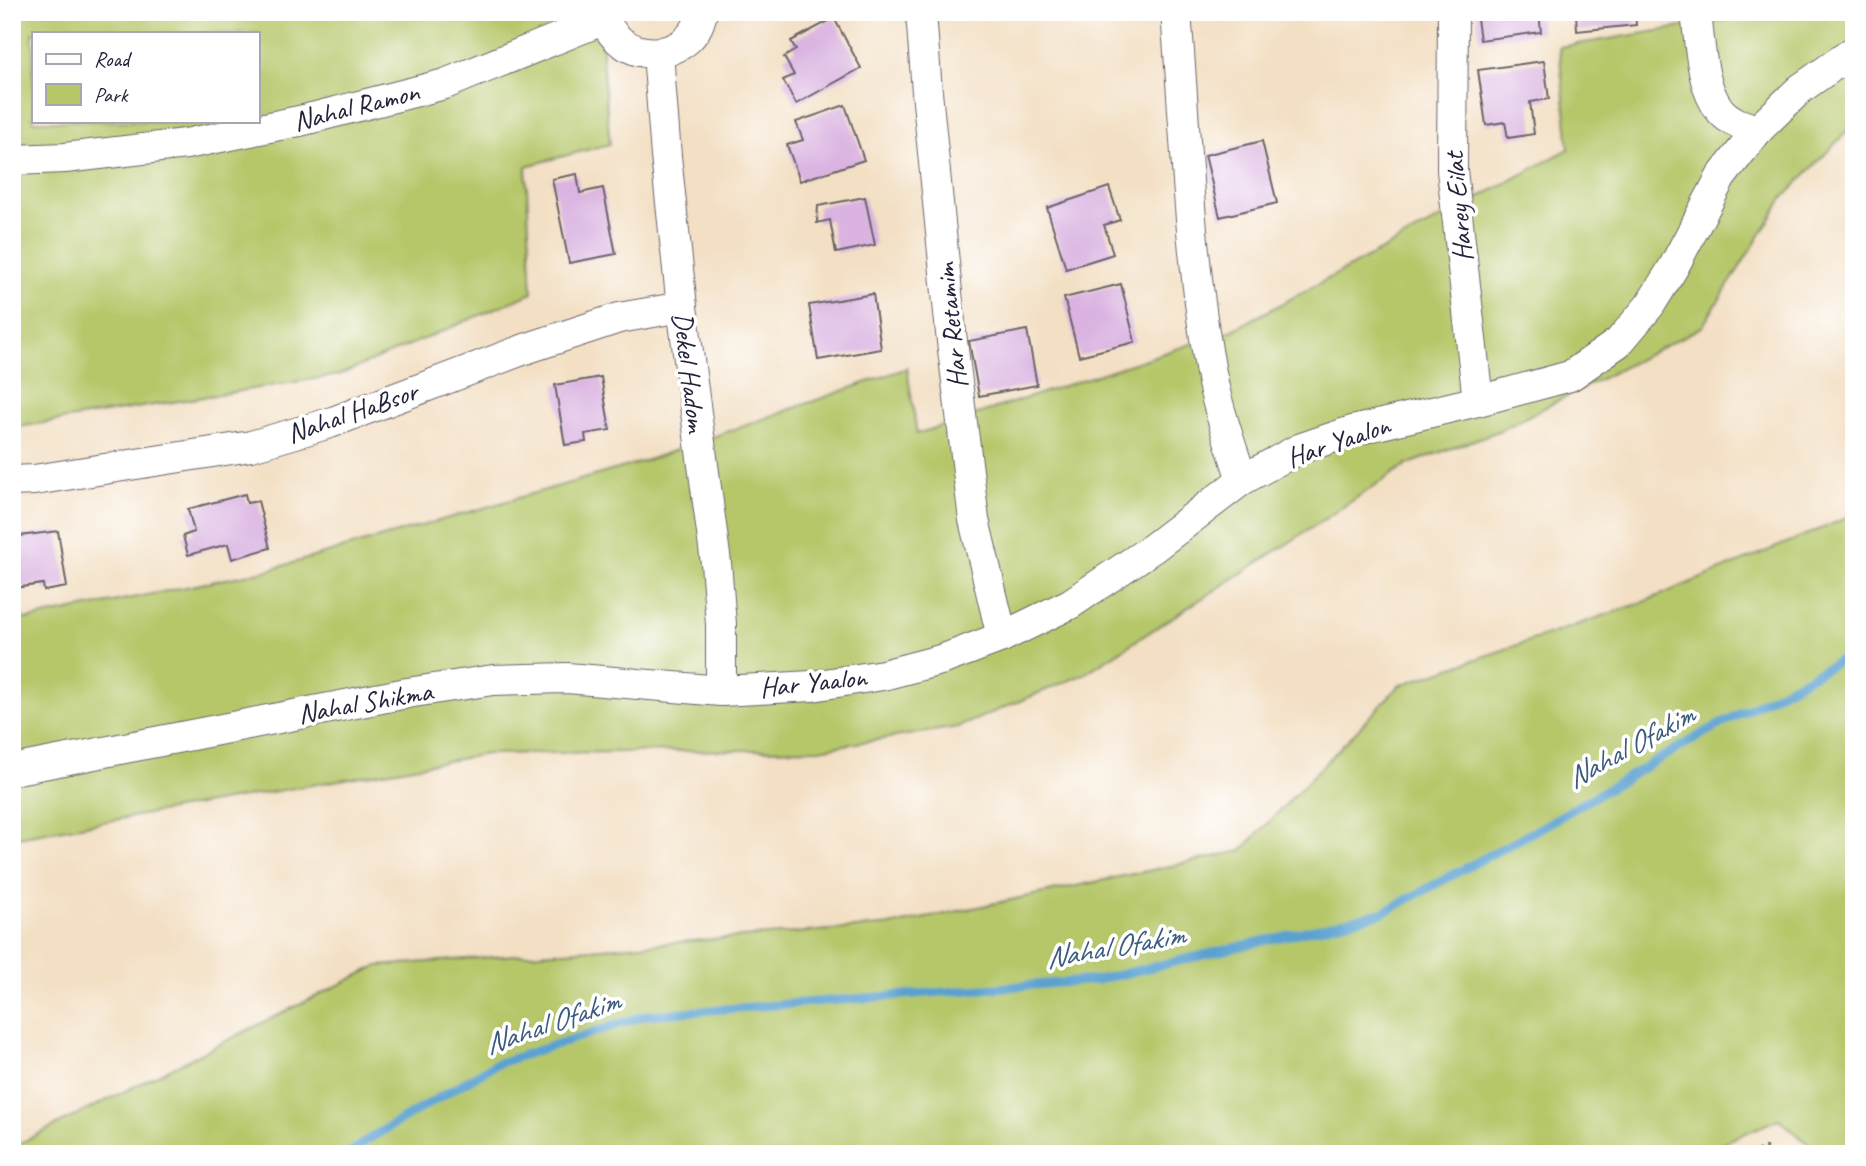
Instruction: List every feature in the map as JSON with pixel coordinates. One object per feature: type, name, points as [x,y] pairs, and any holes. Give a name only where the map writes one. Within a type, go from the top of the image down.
[{"type":"street","points":[[604,16],[613,34],[625,45],[641,52],[658,53],[673,50],[685,42],[695,31],[702,12]]},
{"type":"street","name":"Har Retamim","points":[[921,12],[951,333],[971,493],[1002,637]]},
{"type":"street","points":[[1177,12],[1193,230],[1202,311],[1214,385],[1242,480]]},
{"type":"street","name":"Harey Eilat","points":[[1453,12],[1452,170],[1478,401]]},
{"type":"street","points":[[1696,12],[1701,57],[1711,99],[1729,120],[1758,130]]},
{"type":"street","name":"Nahal Ramon","points":[[12,160],[65,158],[186,144],[304,120],[445,84],[604,16]]},
{"type":"street","name":"Har Yaalon","points":[[721,691],[812,686],[883,675],[944,659],[1002,637],[1070,604],[1153,548],[1242,480],[1299,449],[1352,431],[1570,376],[1619,342],[1650,305],[1673,268],[1721,177],[1758,130],[1800,89],[1854,51]]},
{"type":"street","name":"Dekel Hadom","points":[[658,53],[682,307],[716,563],[721,624],[721,691]]},
{"type":"street","name":"Nahal HaBsor","points":[[12,481],[34,480],[251,446],[330,423],[525,349],[619,318],[682,307]]},
{"type":"street","name":"Nahal Shikma","points":[[12,769],[407,693],[493,680],[567,678],[721,691]]},
{"type":"path","points":[[1752,1154],[1765,1148],[1771,1154]]},
{"type":"green space","points":[[12,12],[602,12],[602,60],[610,144],[526,166],[532,293],[339,375],[12,428]]},
{"type":"green space","points":[[1744,12],[1854,12],[1854,124],[1784,197],[1702,327],[1501,430],[1406,465],[1084,674],[958,727],[819,749],[487,754],[12,838],[12,618],[29,619],[265,571],[642,462],[907,368],[917,434],[1231,331],[1569,149],[1559,47],[1744,17]]},
{"type":"green space","points":[[1854,515],[1854,1154],[1820,1154],[1779,1119],[1695,1154],[12,1154],[12,1147],[377,966],[893,925],[1241,851],[1400,685],[1641,603]]},
{"type":"building","points":[[1476,12],[1539,12],[1541,32],[1480,40]]},
{"type":"building","points":[[1576,12],[1635,12],[1636,25],[1577,31]]},
{"type":"building","points":[[834,18],[861,68],[796,104],[783,80],[794,75],[784,57],[796,50],[791,41]]},
{"type":"building","points":[[1544,61],[1549,99],[1530,102],[1534,134],[1508,138],[1505,122],[1486,125],[1478,70]]},
{"type":"building","points":[[845,105],[864,160],[800,181],[787,145],[803,140],[796,122]]},
{"type":"building","points":[[1262,141],[1277,203],[1220,217],[1205,155]]},
{"type":"building","points":[[577,174],[580,193],[603,188],[616,254],[569,263],[552,179]]},
{"type":"building","points":[[1109,187],[1120,220],[1104,225],[1113,254],[1066,269],[1047,208]]},
{"type":"building","points":[[865,197],[875,245],[836,253],[830,220],[817,223],[818,206]]},
{"type":"building","points":[[1121,284],[1135,342],[1079,356],[1064,298]]},
{"type":"building","points":[[873,294],[881,349],[818,360],[809,305]]},
{"type":"building","points":[[1027,330],[1037,385],[979,396],[969,341]]},
{"type":"building","points":[[601,377],[610,430],[585,434],[586,442],[565,445],[555,385]]},
{"type":"building","points":[[245,494],[247,503],[258,501],[270,548],[232,559],[228,544],[188,555],[183,536],[194,532],[188,509]]},
{"type":"building","points":[[58,531],[67,587],[44,591],[43,584],[14,588],[12,537]]},
{"type":"waterway","name":"Nahal Ofakim","points":[[348,1154],[496,1064],[647,1015],[1097,980],[1382,913],[1542,827],[1704,733],[1841,660],[1854,658]]}]
